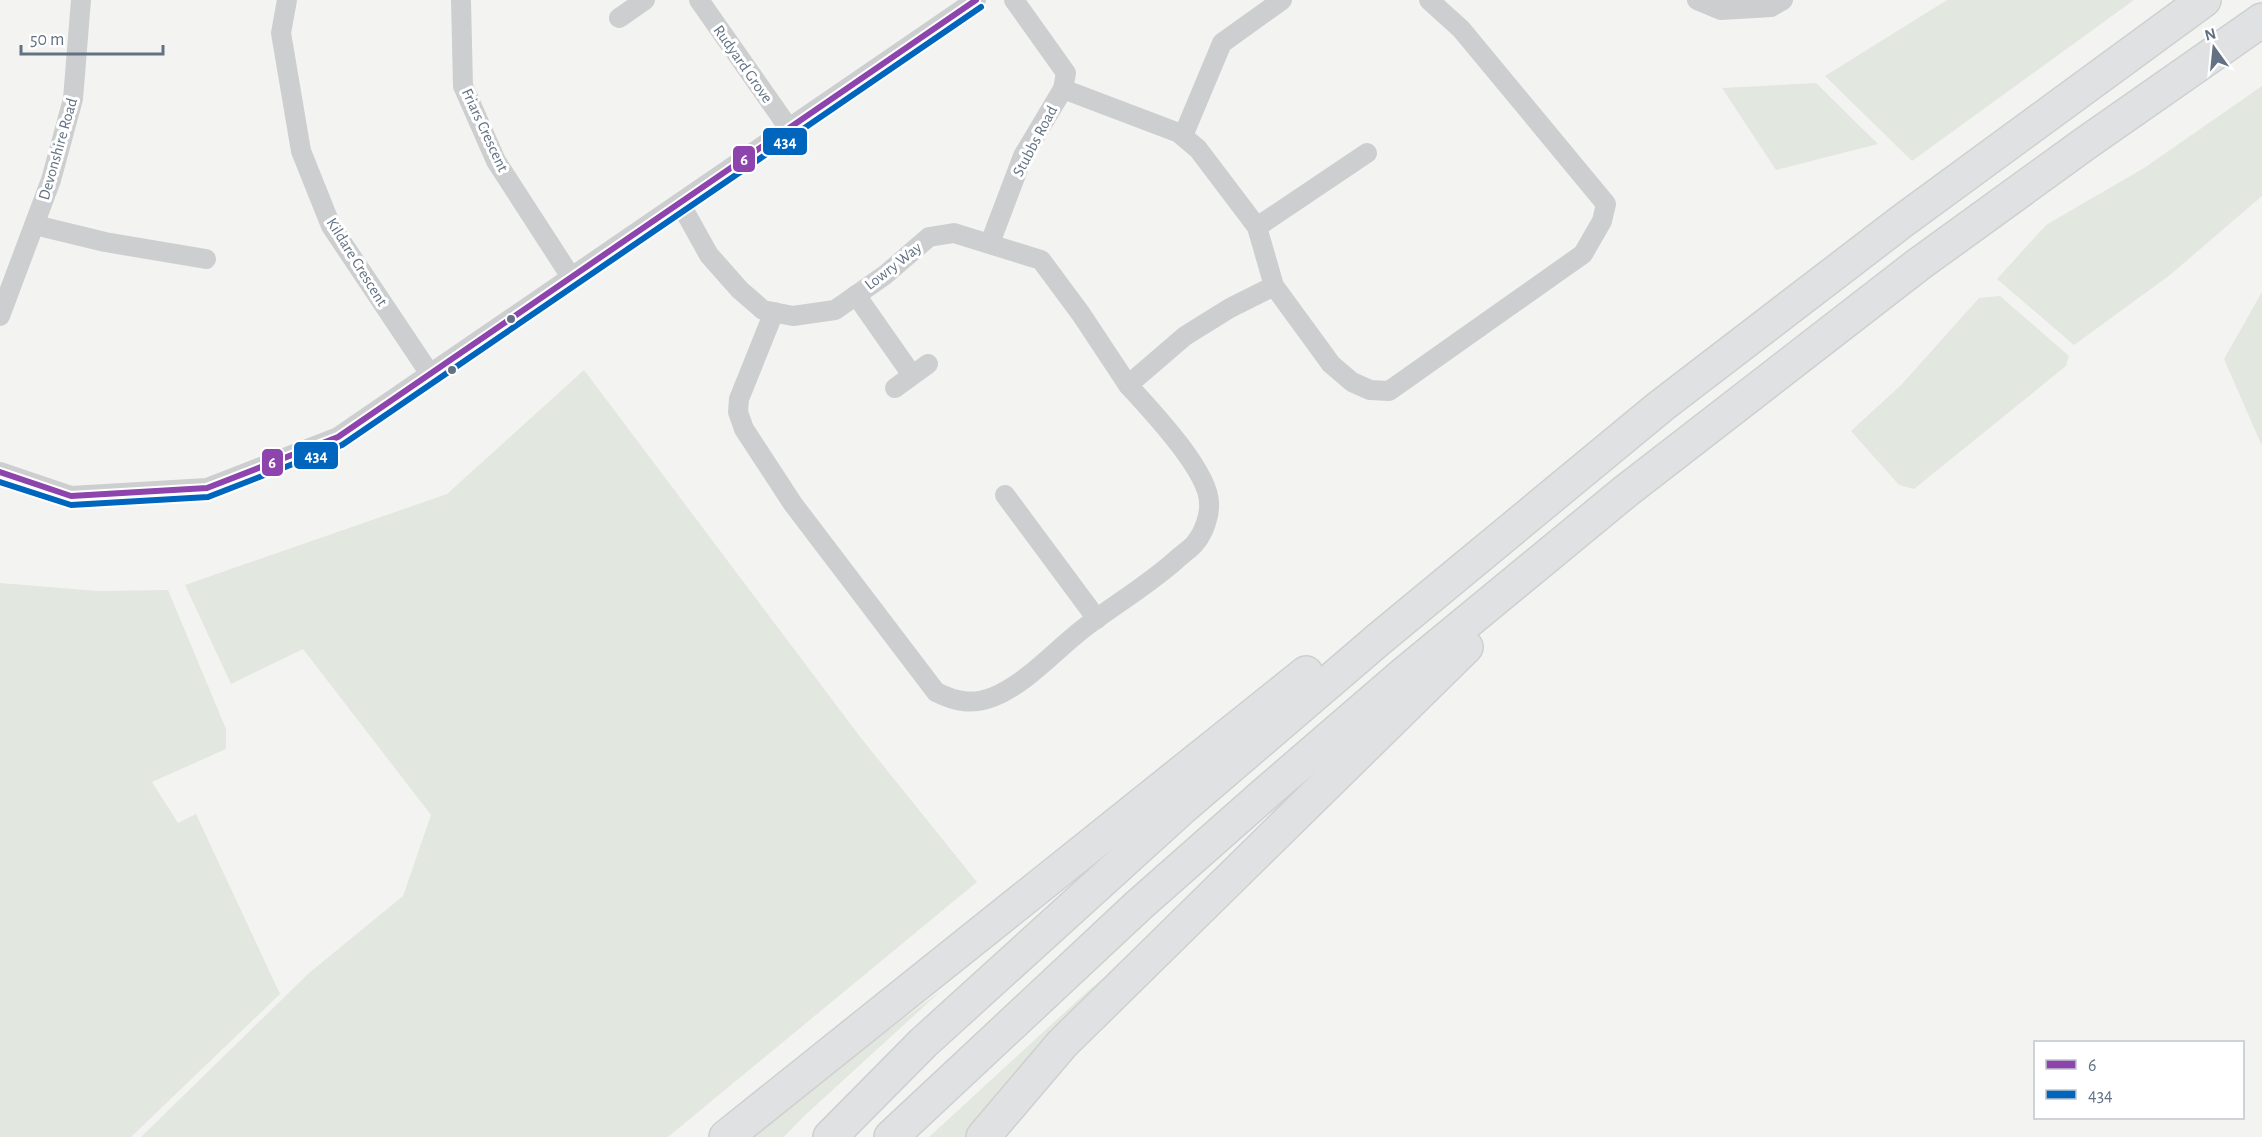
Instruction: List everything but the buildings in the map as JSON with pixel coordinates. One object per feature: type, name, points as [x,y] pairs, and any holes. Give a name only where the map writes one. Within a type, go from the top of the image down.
[{"type":"highway","points":[[726,1137],[1363,628],[1661,406],[1901,222],[2204,0]]},
{"type":"highway","points":[[891,1137],[1039,997],[1224,830],[1404,674],[1626,491],[1919,264],[2262,20]]},
{"type":"highway","points":[[830,1137],[923,1043],[1183,807],[1379,639],[1661,406]]},
{"type":"highway","points":[[983,1137],[1062,1044],[1626,491]]},
{"type":"street","name":"Devonshire Road","points":[[0,316],[9,269],[35,225],[51,180],[74,99],[81,0]]},
{"type":"street","name":"Kildare Crescent","points":[[287,0],[282,33],[301,151],[331,226],[430,374]]},
{"type":"street","name":"Friars Crescent","points":[[461,0],[463,86],[496,161],[572,277]]},
{"type":"street","points":[[619,18],[645,0]]},
{"type":"street","name":"Rudyard Grove","points":[[699,0],[788,127]]},
{"type":"street","points":[[0,472],[71,496],[207,489],[338,437],[976,0]]},
{"type":"street","points":[[1014,0],[1065,81],[1183,136],[1198,149],[1257,227],[1274,286],[1330,364],[1352,382],[1370,390],[1389,392],[1583,254],[1602,221],[1606,204],[1461,29],[1429,0]]},
{"type":"street","points":[[1183,136],[1222,43],[1282,0]]},
{"type":"street","points":[[1697,0],[1721,10],[1771,7],[1783,0]]},
{"type":"street","name":"Stubbs Road","points":[[990,243],[1023,156],[1065,81]]},
{"type":"street","points":[[1257,227],[1367,153]]},
{"type":"street","name":"Lowry Way","points":[[680,203],[710,255],[740,290],[763,310],[774,312],[793,316],[835,310],[885,275],[929,237],[954,233],[1041,260],[1128,384],[1188,457],[1206,486],[1209,503],[1207,520],[1196,542],[1154,580],[1097,619],[1018,682],[994,696],[972,702],[953,701],[936,692],[793,504],[744,429],[738,412],[739,399],[774,312]]},
{"type":"street","points":[[35,225],[105,242],[206,259]]},
{"type":"street","points":[[1128,384],[1185,336],[1274,286]]},
{"type":"street","points":[[856,296],[920,370],[895,388]]},
{"type":"street","points":[[1005,495],[1097,619]]},
{"type":"shaded area","points":[[1947,0],[2134,0],[1912,161],[1825,76]]},
{"type":"shaded area","points":[[1816,83],[1878,144],[1776,170],[1722,88]]},
{"type":"shaded area","points":[[2262,86],[2262,196],[2170,275],[2074,345],[1997,279],[2046,225],[2144,168]]},
{"type":"shaded area","points":[[2262,292],[2262,446],[2224,359]]},
{"type":"shaded area","points":[[2000,296],[2069,356],[2066,366],[1914,489],[1899,485],[1851,431],[1902,384],[1979,298]]},
{"type":"shaded area","points":[[584,370],[861,738],[977,882],[668,1137],[141,1137],[309,973],[403,896],[431,815],[303,649],[231,684],[185,585],[447,494]]},
{"type":"shaded area","points":[[0,583],[98,591],[168,590],[226,729],[226,749],[152,782],[178,823],[196,814],[280,994],[131,1137],[0,1137]]},
{"type":"shaded area","points":[[1135,952],[965,1137],[929,1137],[1089,990]]},
{"type":"shaded area","points":[[942,990],[784,1137],[745,1137]]},
{"type":"transit line","name":"6","points":[[0,472],[71,496],[207,488],[338,437],[976,0]]},
{"type":"transit line","name":"434","points":[[0,482],[71,505],[208,497],[342,445],[981,7]]}]
